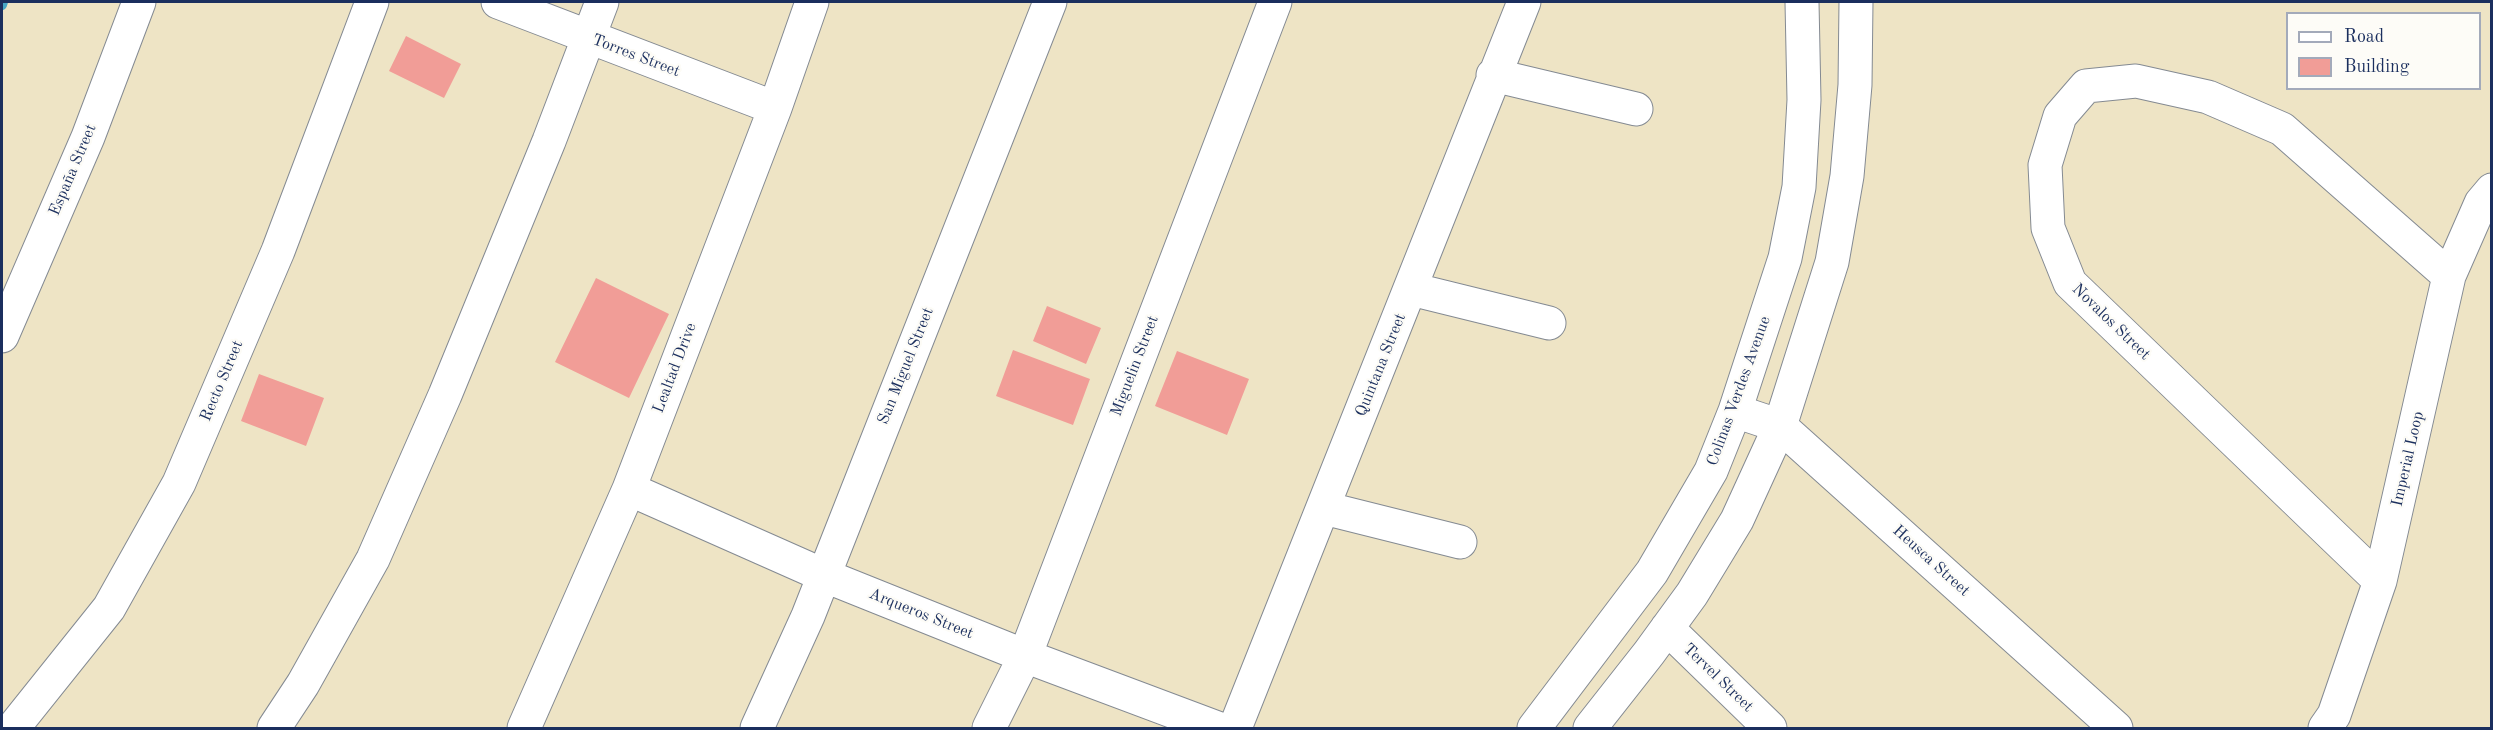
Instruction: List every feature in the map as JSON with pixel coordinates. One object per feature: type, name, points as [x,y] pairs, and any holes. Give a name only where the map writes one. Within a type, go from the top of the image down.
[{"type":"street","name":"España Street","points":[[2,336],[88,137],[139,2]]},
{"type":"street","name":"Recto Street","points":[[18,727],[109,608],[179,483],[278,251],[372,2]]},
{"type":"street","name":"Torres Street","points":[[498,2],[775,108]]},
{"type":"street","points":[[274,729],[315,664],[373,559],[445,395],[602,2]]},
{"type":"street","name":"Lealtad Drive","points":[[524,729],[629,489],[775,108],[812,2]]},
{"type":"street","name":"San Miguel Street","points":[[757,729],[808,616],[1050,2]]},
{"type":"street","name":"Miguelin Street","points":[[989,729],[1025,656],[1275,2]]},
{"type":"street","name":"Quintana Street","points":[[1235,729],[1411,289],[1493,75],[1524,2]]},
{"type":"street","name":"Colinas Verdes Avenue","points":[[1534,729],[1652,572],[1711,471],[1735,411],[1785,258],[1799,187],[1804,100],[1802,2]]},
{"type":"street","points":[[1590,729],[1650,653],[1692,594],[1737,520],[1780,426],[1832,262],[1848,176],[1855,85],[1856,2]]},
{"type":"street","points":[[1493,75],[1636,109]]},
{"type":"street","name":"Novalos Street","points":[[2380,581],[2070,282],[2048,228],[2045,165],[2060,116],[2086,86],[2136,81],[2208,97],[2282,129],[2449,276]]},
{"type":"street","name":"Imperial Loop","points":[[2325,729],[2334,715],[2380,581],[2449,276],[2481,203],[2492,190]]},
{"type":"street","points":[[1411,289],[1549,323]]},
{"type":"street","name":"Heusca Street","points":[[1735,411],[1780,426],[2116,729]]},
{"type":"street","name":"Arqueros Street","points":[[629,489],[823,575],[1025,656],[1217,729]]},
{"type":"street","points":[[1324,508],[1460,542]]},
{"type":"street","name":"Tervel Street","points":[[1667,628],[1770,729]]},
{"type":"building","points":[[406,36],[461,64],[444,98],[389,71]]},
{"type":"building","points":[[596,278],[669,314],[629,398],[555,362]]},
{"type":"building","points":[[1047,306],[1101,328],[1086,364],[1033,341]]},
{"type":"building","points":[[1013,350],[1090,379],[1073,425],[996,396]]},
{"type":"building","points":[[1177,351],[1249,379],[1227,435],[1155,406]]},
{"type":"building","points":[[259,374],[324,398],[306,446],[241,421]]}]
